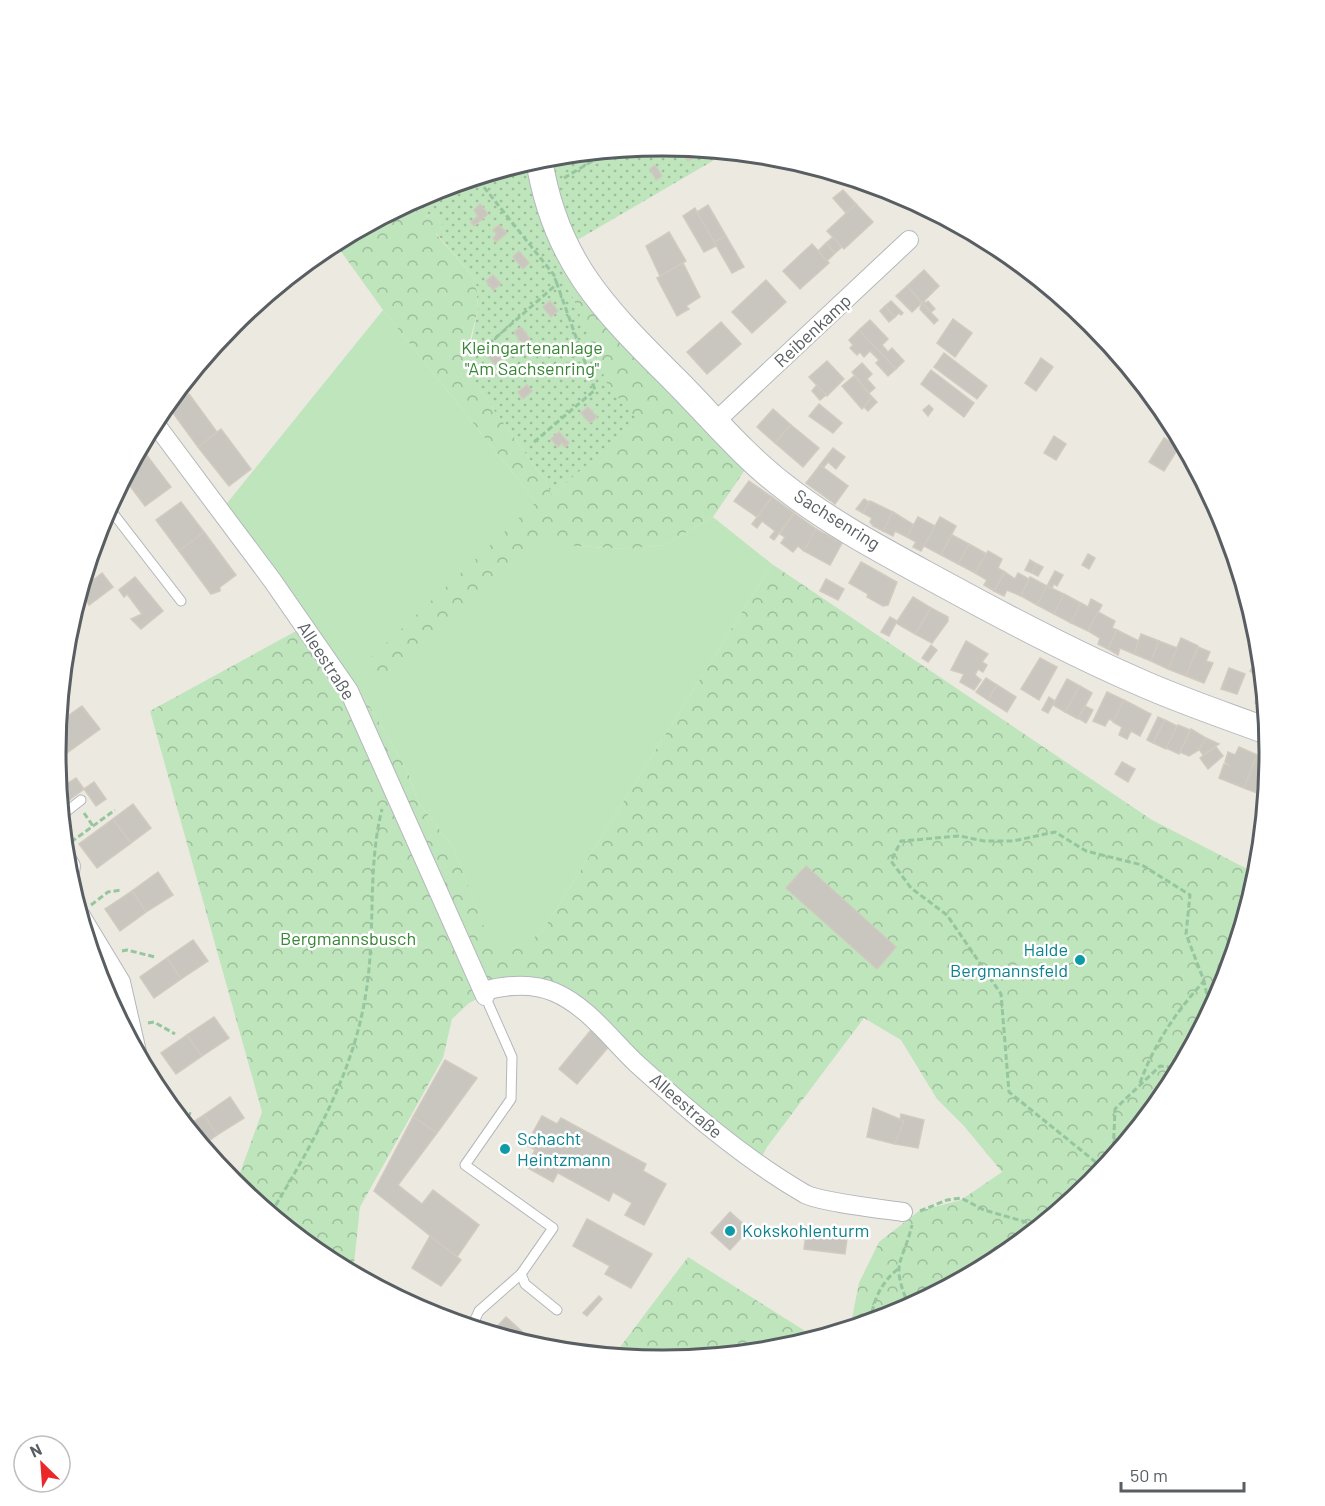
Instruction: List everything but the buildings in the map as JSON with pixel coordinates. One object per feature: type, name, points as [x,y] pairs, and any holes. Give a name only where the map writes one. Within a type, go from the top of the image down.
[{"type":"street","name":"Sachsenring","points":[[541,169],[544,190],[566,252],[590,287],[650,355],[779,483],[847,530],[1071,650],[1138,681],[1258,728]]},
{"type":"street","name":"Reibenkamp","points":[[716,421],[909,240]]},
{"type":"street","name":"Alleestraße","points":[[161,431],[272,580],[345,685],[484,994],[521,985],[551,990],[566,998],[592,1018],[699,1119],[745,1154],[808,1195],[907,1214]]},
{"type":"street","points":[[91,923],[121,982],[130,1020]]},
{"type":"lane","points":[[115,516],[181,601]]},
{"type":"lane","points":[[69,810],[81,800]]},
{"type":"lane","points":[[475,1319],[479,1311],[521,1274],[553,1228],[465,1165],[511,1099],[512,1057],[484,994]]},
{"type":"lane","points":[[521,1274],[525,1284],[557,1310]]},
{"type":"path","points":[[544,190],[592,161]]},
{"type":"path","points":[[482,185],[554,274],[595,390],[534,442]]},
{"type":"path","points":[[475,356],[557,284]]},
{"type":"path","points":[[275,1206],[327,1118],[358,1037],[368,977],[375,844],[382,806],[393,791]]},
{"type":"path","points":[[73,841],[115,810]]},
{"type":"path","points":[[1096,1162],[1009,1092],[1001,994],[946,915],[911,888],[891,861],[901,841],[960,836],[984,841],[1013,841],[1054,832],[1086,851],[1142,865],[1190,895],[1186,934],[1204,981],[1207,996]]},
{"type":"path","points":[[87,910],[108,892],[121,890]]},
{"type":"path","points":[[127,950],[155,957]]},
{"type":"path","points":[[1139,1084],[1152,1051],[1183,1004],[1204,981]]},
{"type":"path","points":[[154,1022],[175,1034]]},
{"type":"path","points":[[1114,1143],[1116,1109],[1139,1084],[1160,1066],[1169,1067]]},
{"type":"path","points":[[186,1112],[191,1114]]},
{"type":"path","points":[[906,1297],[898,1269],[901,1252],[912,1228],[907,1214],[947,1200],[961,1198],[984,1210],[1030,1222]]},
{"type":"path","points":[[872,1311],[888,1277],[898,1269]]},
{"type":"green space","name":"Kleingartenanlage \"Am Sachsenring\"","points":[[662,156],[715,159],[555,253],[608,386],[638,420],[552,495],[545,480],[478,388],[466,365],[478,310],[476,280],[436,233],[443,226],[432,213],[426,217],[419,209],[434,202],[471,188],[546,168],[623,158]]},
{"type":"green space","points":[[422,208],[427,217],[432,213],[443,226],[436,234],[476,280],[478,310],[467,351],[478,388],[545,480],[552,495],[637,420],[608,387],[555,253],[751,461],[713,517],[664,545],[628,549],[575,546],[550,534],[379,686],[360,668],[536,502],[383,310],[341,251],[364,236]]},
{"type":"green space","points":[[383,310],[536,502],[575,546],[628,549],[664,545],[713,517],[772,564],[542,932],[520,947],[492,949],[453,847],[418,802],[407,770],[357,685],[224,507]]},
{"type":"green space","name":"Bergmannsbusch","points":[[772,564],[1152,820],[1248,869],[1239,907],[1214,981],[1179,1051],[1136,1116],[1084,1175],[1026,1226],[961,1270],[891,1304],[852,1318],[859,1283],[879,1242],[919,1211],[961,1200],[1002,1172],[964,1126],[937,1099],[901,1040],[864,1018],[767,1147],[754,1172],[723,1150],[630,1066],[596,1028],[547,997],[502,993],[481,997],[469,1003],[452,1019],[443,1058],[360,1207],[354,1264],[299,1226],[240,1174],[262,1112],[150,711],[309,624],[357,685],[407,770],[418,802],[453,847],[492,948],[519,947],[542,932]]},
{"type":"green space","points":[[688,1257],[806,1332],[779,1338],[702,1348],[662,1350],[620,1348]]},
{"type":"place","name":"Halde Bergmannsfeld","points":[[1080,960]]},
{"type":"place","name":"Schacht Heintzmann","points":[[505,1149]]},
{"type":"place","name":"Kokskohlenturm","points":[[730,1231]]}]
